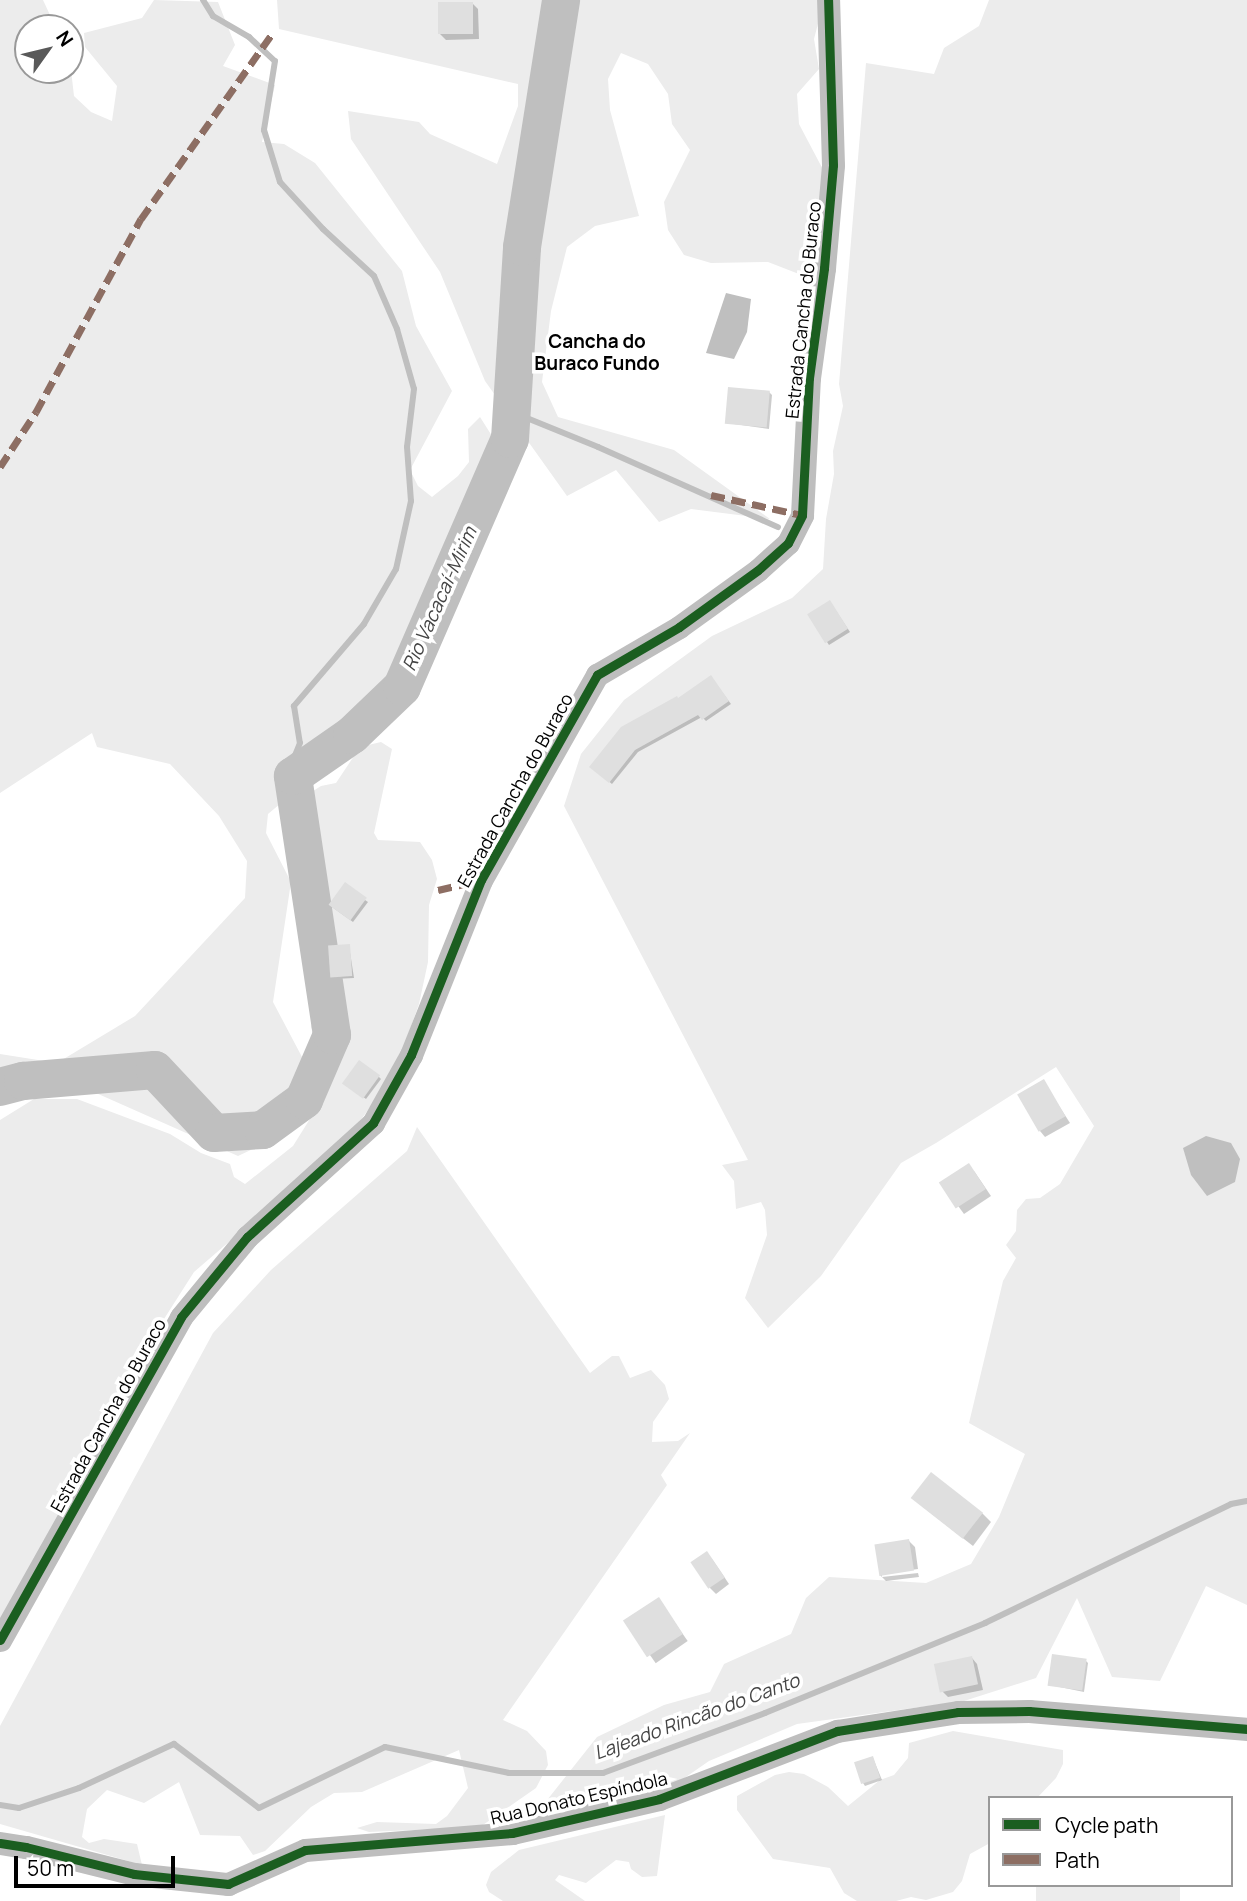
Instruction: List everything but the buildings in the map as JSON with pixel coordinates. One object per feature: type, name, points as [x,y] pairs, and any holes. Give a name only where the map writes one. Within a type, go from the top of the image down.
[{"type":"street","name":"Estrada Cancha do Buraco","points":[[0,1640],[181,1317],[247,1237],[373,1123],[411,1055],[481,880],[597,675],[679,626],[758,570],[788,543],[793,534],[802,515],[806,479],[809,378],[824,268],[833,165],[828,0]]},
{"type":"street","name":"Rua Donato Espíndola","points":[[0,1843],[134,1874],[229,1884],[305,1850],[512,1833],[646,1802],[838,1731],[958,1712],[1029,1712],[1247,1728]]},
{"type":"shaded area","points":[[0,0],[43,0],[50,14],[14,14],[14,84],[73,84],[74,96],[91,112],[112,121],[117,86],[85,47],[84,33],[142,18],[154,0],[218,2],[235,45],[223,66],[275,85],[262,142],[284,144],[315,163],[402,271],[416,326],[452,391],[410,470],[418,486],[432,497],[458,476],[469,462],[468,429],[480,417],[499,447],[438,606],[367,731],[268,814],[266,833],[291,882],[273,1002],[302,1057],[298,1094],[268,1142],[238,1156],[87,1089],[19,1091],[0,1098],[0,1054],[57,1063],[135,1016],[245,898],[247,861],[219,816],[170,764],[97,747],[92,733],[0,793]]},
{"type":"shaded area","points":[[277,0],[818,0],[820,16],[814,39],[819,69],[797,94],[799,124],[828,179],[817,281],[768,262],[711,263],[684,255],[668,230],[664,202],[690,150],[672,124],[668,94],[648,64],[621,53],[608,79],[610,110],[639,216],[595,226],[567,247],[551,311],[542,382],[558,417],[674,450],[770,519],[691,509],[659,522],[616,470],[567,496],[485,381],[440,272],[351,139],[348,111],[419,122],[430,134],[497,164],[518,106],[518,84],[279,29]]},
{"type":"shaded area","points":[[989,0],[1247,0],[1247,1605],[1206,1586],[1160,1681],[1112,1677],[1077,1598],[1036,1678],[964,1701],[797,1724],[709,1761],[660,1795],[536,1814],[597,1737],[664,1705],[710,1692],[724,1664],[791,1634],[806,1598],[829,1577],[926,1583],[971,1564],[999,1517],[1025,1454],[969,1423],[1003,1281],[1016,1258],[1006,1245],[1016,1231],[1017,1210],[1026,1199],[1040,1198],[1060,1184],[1094,1126],[1056,1067],[901,1163],[821,1276],[768,1328],[745,1298],[767,1235],[765,1210],[761,1202],[736,1209],[734,1181],[722,1165],[748,1160],[564,806],[581,754],[624,700],[712,636],[792,598],[823,569],[826,519],[834,474],[833,451],[843,406],[839,384],[866,63],[934,74],[944,48],[979,26]]},
{"type":"shaded area","points":[[726,293],[751,299],[747,332],[734,359],[706,353]]},
{"type":"shaded area","points":[[381,742],[392,749],[374,833],[378,840],[420,842],[432,860],[437,879],[429,905],[428,962],[419,1004],[404,1046],[372,1104],[347,1140],[194,1272],[157,1330],[0,1626],[0,1120],[34,1099],[77,1099],[170,1134],[201,1153],[230,1164],[234,1177],[245,1184],[293,1146],[313,1114],[318,1049],[311,1027],[318,990],[305,954],[300,874],[283,831],[283,823],[294,803],[321,786],[336,783],[360,747]]},
{"type":"shaded area","points":[[417,1127],[590,1373],[612,1356],[619,1356],[630,1378],[651,1370],[665,1385],[669,1399],[653,1422],[652,1442],[678,1441],[690,1433],[661,1475],[667,1485],[503,1720],[527,1731],[546,1751],[548,1765],[536,1788],[480,1827],[369,1832],[357,1828],[377,1822],[436,1824],[447,1816],[468,1788],[459,1750],[362,1792],[334,1793],[311,1807],[265,1851],[253,1855],[240,1836],[200,1835],[179,1782],[144,1803],[107,1790],[87,1809],[82,1837],[89,1843],[104,1839],[137,1844],[142,1865],[0,1824],[0,1726],[213,1333],[271,1270],[407,1151]]},
{"type":"shaded area","points":[[1206,1136],[1231,1143],[1240,1159],[1235,1182],[1207,1196],[1191,1175],[1183,1148]]},
{"type":"shaded area","points":[[953,1731],[1063,1750],[1063,1764],[1056,1778],[1039,1796],[988,1796],[988,1844],[970,1854],[962,1881],[953,1892],[926,1900],[911,1897],[896,1901],[857,1901],[844,1893],[830,1868],[773,1859],[737,1810],[737,1796],[775,1775],[789,1772],[804,1774],[828,1787],[848,1806],[880,1780],[894,1775],[908,1758],[909,1743]]},
{"type":"shaded area","points":[[665,1815],[657,1876],[642,1877],[631,1869],[629,1862],[616,1860],[586,1883],[559,1875],[555,1880],[585,1901],[503,1901],[489,1892],[486,1885],[491,1872],[519,1850]]},
{"type":"shaded area","points":[[1036,1887],[1180,1887],[1180,1901],[1036,1901]]},
{"type":"waterway","points":[[203,0],[213,16],[249,37],[275,61],[264,130],[280,182],[323,229],[374,276],[397,329],[414,389],[407,447],[411,501],[396,569],[364,624],[294,706],[300,743],[294,758],[293,776]]},
{"type":"waterway","name":"Rio Vacacaí-Mirim","points":[[0,1087],[23,1081],[155,1070],[214,1133],[263,1130],[304,1100],[332,1035],[293,776],[352,735],[402,687],[510,439],[522,247],[561,0]]},
{"type":"waterway","points":[[512,412],[778,527]]},
{"type":"waterway","name":"Lajeado Rincão do Canto","points":[[0,1805],[19,1808],[79,1788],[174,1744],[259,1808],[385,1747],[509,1773],[603,1773],[765,1713],[985,1623],[1231,1504],[1247,1501]]},
{"type":"marked path","points":[[0,467],[36,412],[141,219],[272,34]]},
{"type":"marked path","points":[[711,495],[802,515]]},
{"type":"marked path","points":[[438,890],[481,880]]},
{"type":"cycle path","points":[[0,1640],[181,1317],[247,1237],[373,1123],[411,1055],[481,880],[597,675],[679,627],[758,570],[788,543],[802,515],[809,378],[824,268],[833,165],[828,0]]},
{"type":"cycle path","points":[[0,1843],[134,1874],[228,1884],[305,1850],[512,1833],[659,1799],[837,1731],[958,1712],[1029,1711],[1247,1729]]},
{"type":"district","name":"Cancha do Buraco Fundo","points":[[597,353]]}]
